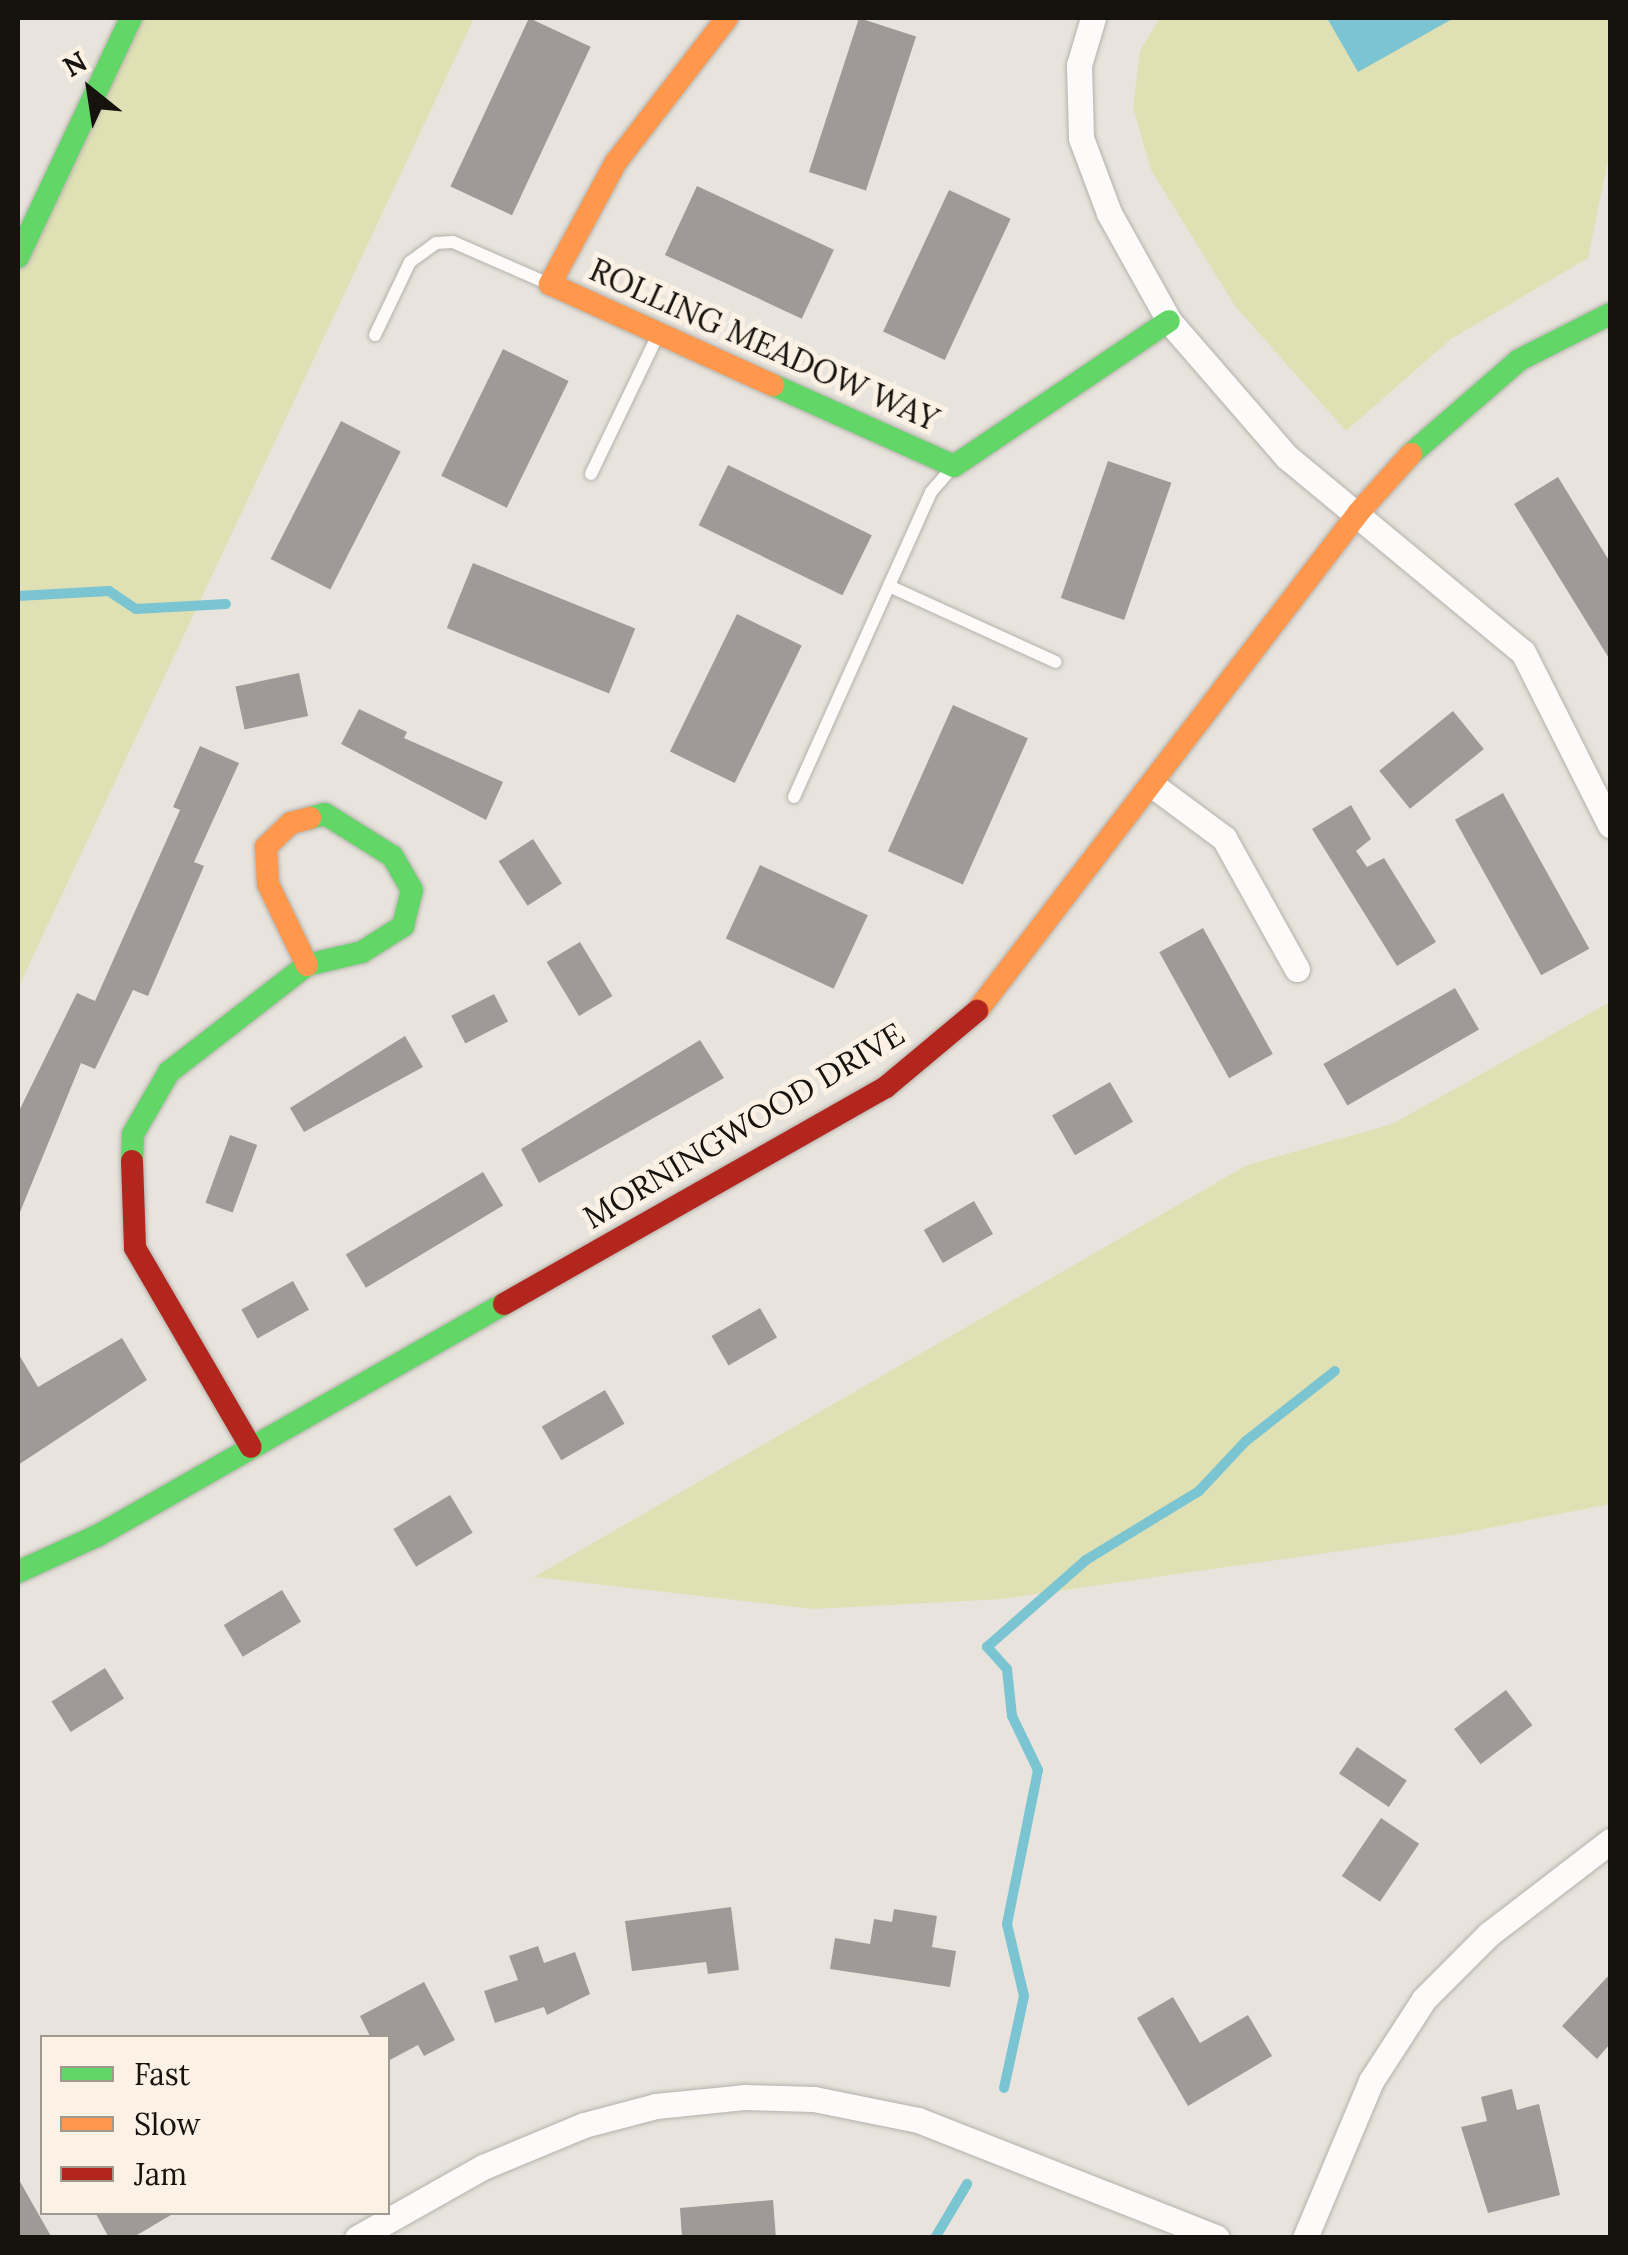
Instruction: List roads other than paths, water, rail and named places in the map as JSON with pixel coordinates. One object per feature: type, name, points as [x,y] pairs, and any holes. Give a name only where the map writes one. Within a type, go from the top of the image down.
[{"type":"street","points":[[18,257],[131,18]]},
{"type":"street","name":"ROLLING MEADOW WAY","points":[[727,18],[616,162],[550,284],[954,466],[1170,321]]},
{"type":"street","points":[[1093,18],[1080,65],[1082,138],[1110,213],[1170,321],[1287,457],[1523,652],[1610,825]]},
{"type":"street","name":"MORNINGWOOD DRIVE","points":[[18,1572],[96,1536],[886,1087],[988,1000],[1155,787],[1358,512],[1430,432],[1519,360],[1610,314]]},
{"type":"street","points":[[1155,787],[1224,838],[1297,969]]},
{"type":"street","points":[[250,1447],[135,1248],[129,1210],[133,1134],[169,1072],[308,965],[362,952],[404,926],[412,890],[392,856],[325,814],[291,823],[266,847],[268,884],[308,965]]},
{"type":"street","points":[[1305,2238],[1370,2081],[1424,1998],[1488,1934],[1610,1841]]},
{"type":"street","points":[[357,2238],[483,2166],[584,2124],[656,2106],[744,2097],[814,2100],[918,2120],[1217,2238]]},
{"type":"lane","points":[[375,334],[410,262],[436,243],[453,242],[550,284]]},
{"type":"lane","points":[[591,474],[658,335]]},
{"type":"lane","points":[[794,798],[931,492],[954,466]]},
{"type":"lane","points":[[889,586],[1056,662]]},
{"type":"water","points":[[1327,18],[1454,18],[1358,72]]},
{"type":"waterway","points":[[18,596],[109,591],[136,609],[226,604]]},
{"type":"waterway","points":[[1004,2088],[1024,1996],[1007,1924],[1038,1770],[1012,1716],[1007,1669],[987,1647],[1086,1560],[1199,1491],[1246,1441],[1335,1371]]},
{"type":"waterway","points":[[935,2238],[967,2184]]}]
